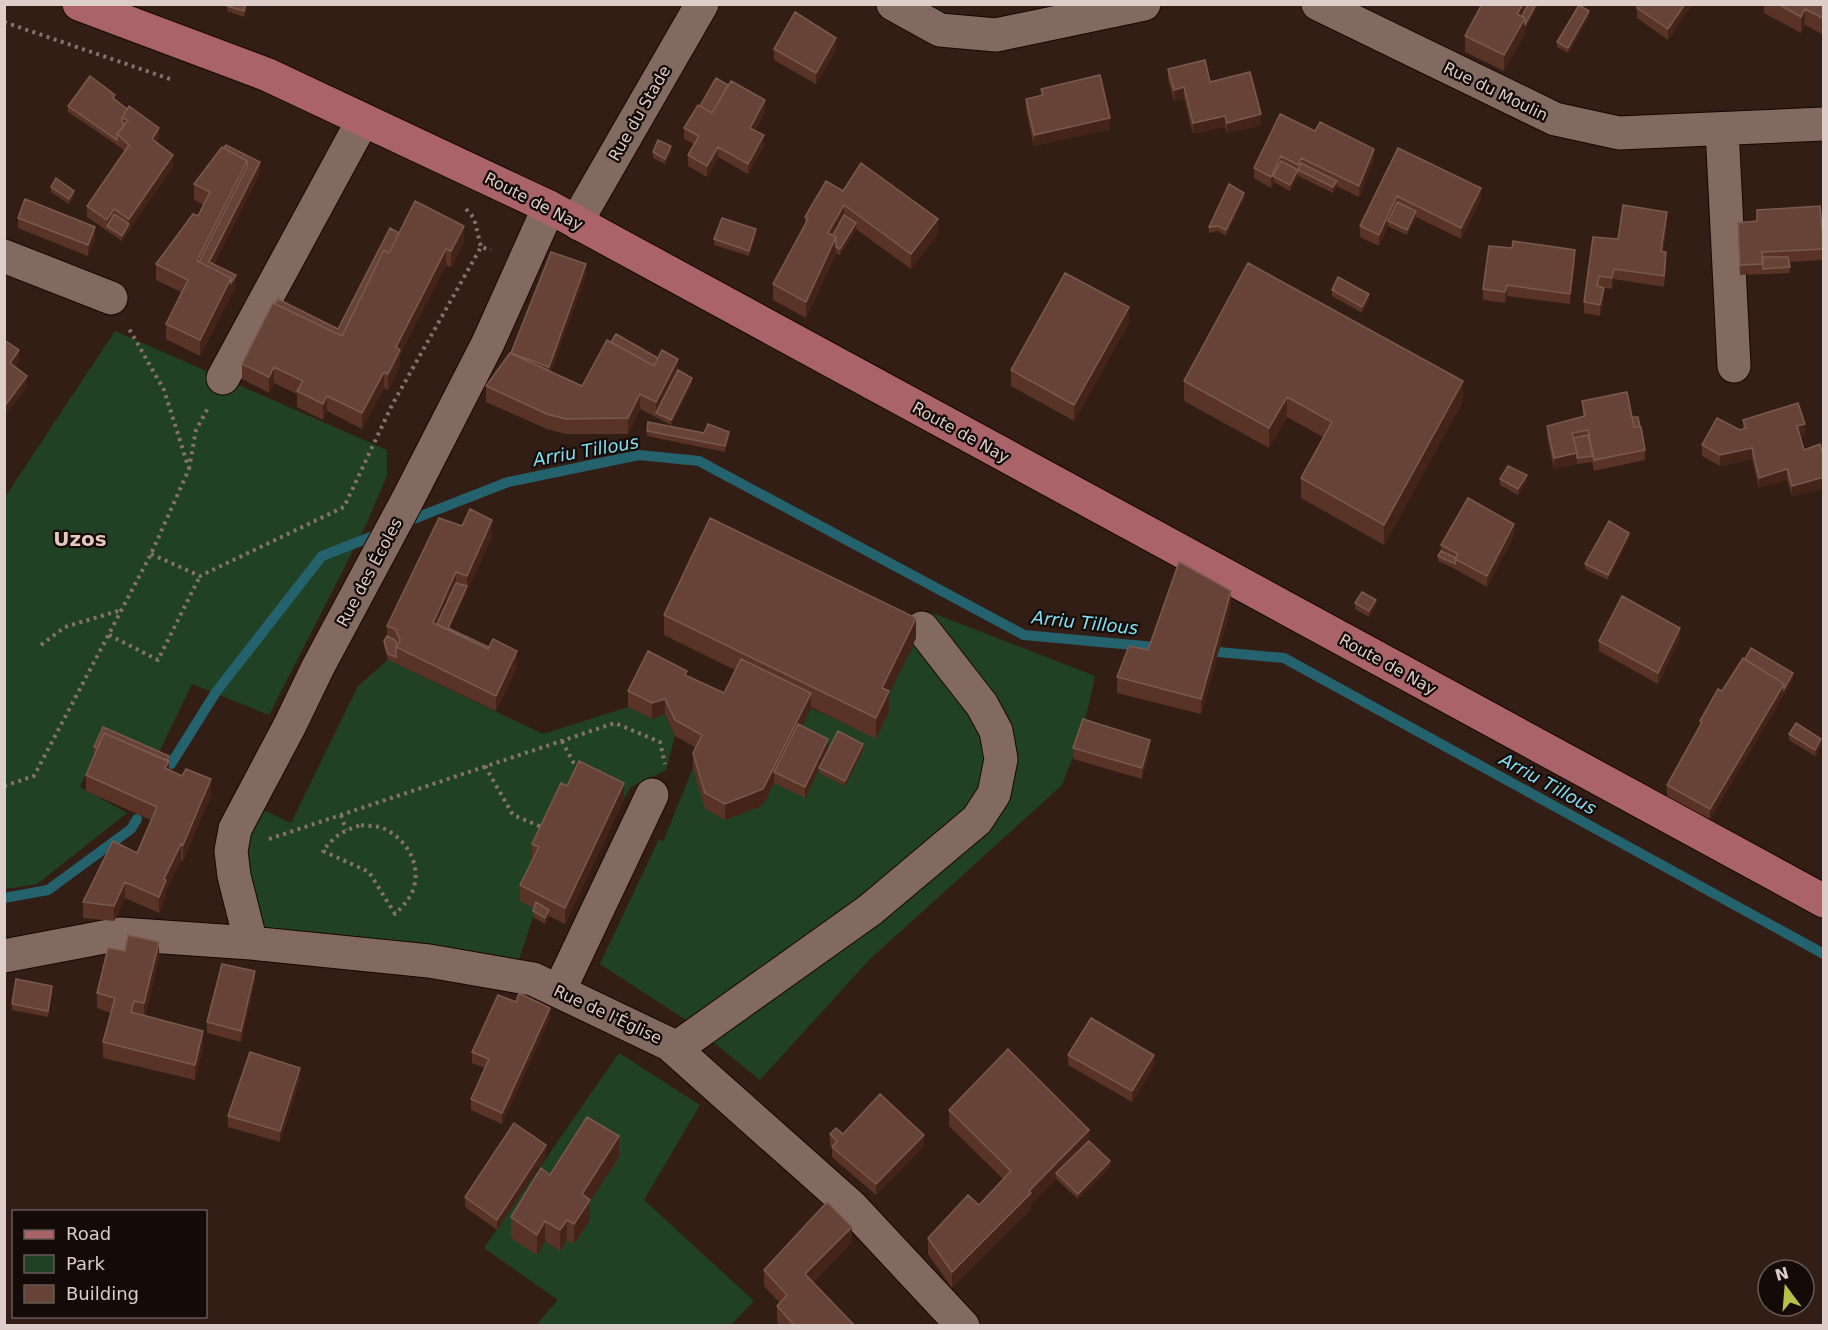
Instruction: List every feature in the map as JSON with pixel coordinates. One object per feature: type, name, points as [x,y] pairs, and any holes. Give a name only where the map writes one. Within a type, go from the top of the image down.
[{"type":"main road","name":"Route de Nay","points":[[79,4],[268,75],[549,207],[1824,901]]},
{"type":"street","name":"Rue du Stade","points":[[579,224],[585,207],[702,4]]},
{"type":"street","points":[[893,4],[940,30],[996,34],[1144,4]]},
{"type":"street","name":"Rue du Moulin","points":[[1318,4],[1555,119],[1619,133],[1824,124]]},
{"type":"street","points":[[223,378],[363,120]]},
{"type":"street","points":[[1722,129],[1734,366]]},
{"type":"street","name":"Rue des Écoles","points":[[251,943],[234,876],[231,851],[235,829],[488,344],[549,207]]},
{"type":"street","points":[[4,256],[111,297]]},
{"type":"street","points":[[675,1049],[870,910],[977,820],[994,794],[1001,759],[996,731],[982,705],[922,628]]},
{"type":"street","points":[[559,991],[652,795]]},
{"type":"street","name":"Rue de l'Église","points":[[4,956],[120,934],[251,943],[429,961],[533,979],[669,1044],[851,1206],[963,1326]]},
{"type":"path","points":[[4,22],[179,82]]},
{"type":"path","points":[[109,635],[158,660],[200,576],[344,507],[392,405],[481,247],[525,260]]},
{"type":"path","points":[[111,297],[164,390],[189,470]]},
{"type":"path","points":[[4,786],[34,776],[151,554],[189,470],[196,430],[223,378]]},
{"type":"path","points":[[151,554],[200,576]]},
{"type":"path","points":[[41,645],[65,627],[122,609]]},
{"type":"path","points":[[231,851],[615,723],[660,742],[666,770],[652,795]]},
{"type":"path","points":[[562,741],[573,762],[583,766]]},
{"type":"path","points":[[485,766],[513,815],[547,830]]},
{"type":"path","points":[[341,815],[346,830]]},
{"type":"path","points":[[361,825],[377,826],[392,832],[404,842],[412,856],[415,871],[414,887],[407,902],[395,914],[369,872],[323,851],[333,838],[346,830],[361,825]]},
{"type":"green space","points":[[115,331],[387,450],[387,475],[367,523],[269,715],[192,684],[156,758],[105,733],[80,787],[127,813],[37,884],[5,889],[5,497]]},
{"type":"green space","points":[[930,612],[1095,676],[1083,730],[1062,785],[869,960],[760,1080],[686,1020],[600,964],[659,839],[663,842],[693,768],[725,820],[763,805],[811,708],[876,738],[882,708]]},
{"type":"green space","points":[[388,660],[543,734],[628,707],[653,718],[665,714],[675,736],[666,770],[631,787],[624,799],[533,860],[536,908],[514,975],[252,955],[235,829],[250,804],[291,823],[358,686]]},
{"type":"green space","points":[[619,1053],[700,1105],[644,1200],[754,1301],[731,1325],[536,1325],[558,1300],[484,1248]],"holes":[[[587,1137],[560,1250],[545,1241],[537,1255]]]},
{"type":"building","points":[[228,4],[246,4],[244,11],[227,6]]},
{"type":"building","points":[[1482,4],[1523,4],[1517,14],[1525,18],[1504,55],[1465,36]]},
{"type":"building","points":[[1528,4],[1536,4],[1525,25],[1525,18],[1522,16]]},
{"type":"building","points":[[1639,4],[1685,4],[1668,29],[1637,8]]},
{"type":"building","points":[[1778,4],[1824,4],[1824,19],[1805,9],[1801,17]]},
{"type":"building","points":[[1579,5],[1589,11],[1568,48],[1557,42]]},
{"type":"building","points":[[795,12],[836,38],[816,73],[774,49]]},
{"type":"building","points":[[1205,60],[1210,82],[1250,72],[1261,114],[1227,123],[1225,116],[1193,123],[1184,87],[1174,90],[1168,69]]},
{"type":"building","points":[[1100,75],[1110,118],[1034,135],[1026,99],[1043,95],[1041,89]]},
{"type":"building","points":[[90,76],[115,95],[113,98],[127,109],[122,118],[122,123],[125,124],[117,134],[117,140],[68,106]]},
{"type":"building","points":[[716,78],[728,85],[712,113],[700,106]]},
{"type":"building","points":[[731,81],[765,100],[750,128],[764,135],[748,164],[718,147],[707,166],[688,155],[699,136],[684,128],[698,105],[712,113]]},
{"type":"building","points":[[129,106],[159,128],[152,139],[173,155],[129,219],[114,209],[107,220],[87,206],[129,145],[117,134],[128,120],[122,118]]},
{"type":"building","points":[[1280,114],[1315,131],[1320,122],[1374,149],[1359,186],[1301,158],[1298,165],[1281,156],[1271,177],[1254,168]]},
{"type":"building","points":[[658,140],[671,146],[665,159],[653,152]]},
{"type":"building","points":[[226,145],[260,162],[209,262],[236,275],[231,283],[231,278],[199,262],[247,166],[247,161],[224,148]]},
{"type":"building","points":[[222,147],[247,161],[197,261],[231,278],[200,340],[166,324],[188,280],[156,264],[193,214],[198,216],[210,192],[194,184]]},
{"type":"building","points":[[1398,148],[1481,188],[1461,228],[1397,196],[1379,235],[1360,226]]},
{"type":"building","points":[[1281,161],[1298,170],[1290,185],[1273,176]]},
{"type":"building","points":[[861,163],[938,219],[911,254],[844,205],[828,233],[836,237],[806,302],[773,284],[808,219],[805,217],[826,181],[843,191]]},
{"type":"building","points":[[1301,163],[1337,181],[1333,187],[1298,170]]},
{"type":"building","points":[[56,178],[74,191],[69,199],[51,187]]},
{"type":"building","points":[[1229,184],[1244,193],[1226,230],[1218,226],[1209,227]]},
{"type":"building","points":[[25,199],[95,227],[88,245],[18,218]]},
{"type":"building","points":[[415,201],[464,226],[451,251],[446,249],[396,347],[400,350],[388,374],[384,372],[362,413],[327,396],[323,404],[297,391],[303,381],[274,367],[269,377],[242,364],[273,303],[342,336],[384,250],[389,253]]},
{"type":"building","points":[[1397,202],[1416,211],[1407,230],[1388,221]]},
{"type":"building","points":[[1623,205],[1667,212],[1661,251],[1666,252],[1664,276],[1614,269],[1612,278],[1599,276],[1597,286],[1604,288],[1600,305],[1584,302],[1593,237],[1618,239]]},
{"type":"building","points":[[1820,206],[1824,249],[1762,252],[1763,264],[1740,265],[1738,223],[1757,221],[1757,210]]},
{"type":"building","points":[[114,214],[129,224],[122,236],[107,226]]},
{"type":"building","points":[[844,215],[856,223],[840,249],[836,247],[836,237],[833,235]]},
{"type":"building","points":[[722,218],[756,229],[749,251],[714,239]]},
{"type":"building","points":[[390,228],[399,233],[389,253],[384,250],[342,336],[275,304],[278,299],[338,329]]},
{"type":"building","points":[[1513,241],[1575,250],[1570,294],[1507,285],[1505,292],[1483,289],[1489,246],[1512,248]]},
{"type":"building","points":[[551,252],[586,264],[549,367],[511,353]]},
{"type":"building","points":[[1762,257],[1788,257],[1790,267],[1763,269]]},
{"type":"building","points":[[1248,263],[1463,381],[1384,525],[1301,478],[1332,422],[1287,397],[1269,428],[1184,381]]},
{"type":"building","points":[[1065,273],[1129,307],[1074,405],[1011,370]]},
{"type":"building","points":[[1338,277],[1369,294],[1362,307],[1332,290]]},
{"type":"building","points":[[616,334],[658,358],[654,366],[611,342]]},
{"type":"building","points":[[4,340],[19,350],[10,363],[27,376],[4,407]]},
{"type":"building","points":[[607,340],[654,366],[662,350],[678,359],[656,402],[640,394],[628,418],[566,419],[547,414],[486,386],[510,353],[582,386]]},
{"type":"building","points":[[678,370],[692,378],[671,420],[656,413]]},
{"type":"building","points":[[1627,392],[1634,427],[1641,427],[1645,450],[1594,460],[1588,430],[1572,433],[1577,453],[1554,458],[1547,426],[1585,416],[1582,401]]},
{"type":"building","points":[[1798,403],[1805,424],[1797,426],[1804,450],[1820,444],[1824,459],[1824,477],[1792,486],[1787,469],[1759,478],[1752,448],[1720,455],[1702,445],[1717,418],[1740,430],[1746,428],[1743,420]]},
{"type":"building","points":[[1632,417],[1638,417],[1640,427],[1634,427]]},
{"type":"building","points":[[648,422],[704,433],[708,424],[729,432],[725,446],[647,431]]},
{"type":"building","points":[[1588,435],[1593,456],[1577,458],[1573,438]]},
{"type":"building","points":[[1508,466],[1527,475],[1518,489],[1500,479]]},
{"type":"building","points":[[1468,498],[1514,524],[1487,576],[1455,559],[1458,554],[1441,545]]},
{"type":"building","points":[[470,509],[492,520],[467,576],[456,572],[433,623],[488,649],[493,639],[517,651],[496,696],[396,647],[400,640],[395,629],[387,626],[439,518],[462,526]]},
{"type":"building","points":[[710,518],[916,618],[882,688],[889,691],[876,718],[664,615]]},
{"type":"building","points":[[1609,521],[1629,533],[1608,575],[1585,564]]},
{"type":"building","points":[[1441,551],[1456,558],[1455,564],[1438,556]]},
{"type":"building","points":[[1179,562],[1231,591],[1201,699],[1117,677],[1129,646],[1148,650]]},
{"type":"building","points":[[456,583],[467,586],[448,628],[489,647],[488,649],[437,624]]},
{"type":"building","points":[[1362,592],[1376,600],[1369,611],[1355,603]]},
{"type":"building","points":[[1622,596],[1680,628],[1658,673],[1599,641]]},
{"type":"building","points":[[387,636],[395,640],[397,644],[396,657],[388,654],[384,641]]},
{"type":"building","points":[[1751,648],[1793,673],[1784,689],[1784,684],[1745,659]]},
{"type":"building","points":[[648,651],[687,671],[685,675],[724,693],[741,659],[811,693],[763,789],[725,804],[705,793],[693,753],[702,735],[675,720],[665,699],[652,703],[628,691]]},
{"type":"building","points":[[1743,658],[1784,684],[1710,809],[1667,785],[1718,689],[1722,691]]},
{"type":"building","points":[[1083,719],[1150,740],[1142,768],[1073,748]]},
{"type":"building","points":[[1796,723],[1821,739],[1815,750],[1789,734]]},
{"type":"building","points":[[798,724],[828,739],[805,787],[774,772]]},
{"type":"building","points":[[103,727],[169,756],[167,761],[104,733],[98,748],[94,747]]},
{"type":"building","points":[[838,731],[863,744],[845,781],[819,768]]},
{"type":"building","points":[[104,733],[169,761],[165,768],[182,776],[186,769],[211,779],[183,845],[181,844],[164,879],[166,880],[159,897],[125,882],[114,906],[83,902],[113,841],[137,853],[157,807],[86,775]]},
{"type":"building","points":[[579,761],[624,783],[565,908],[520,885],[539,847],[532,844],[561,783],[567,786]]},
{"type":"building","points":[[536,902],[549,910],[545,918],[533,911]]},
{"type":"building","points":[[128,935],[159,942],[144,1003],[134,1001],[131,1012],[203,1031],[195,1065],[103,1042],[115,998],[97,993],[108,948],[125,951]]},
{"type":"building","points":[[222,964],[255,971],[241,1031],[207,1022]]},
{"type":"building","points":[[16,979],[52,986],[48,1011],[12,1004]]},
{"type":"building","points":[[519,993],[550,1008],[502,1113],[471,1099],[489,1059],[472,1052],[498,995],[516,1002]]},
{"type":"building","points":[[1091,1018],[1154,1055],[1132,1091],[1068,1055]]},
{"type":"building","points":[[1008,1049],[1089,1130],[1029,1191],[1031,1193],[952,1272],[928,1238],[968,1195],[979,1205],[1011,1171],[949,1110]]},
{"type":"building","points":[[250,1052],[300,1068],[280,1131],[228,1116]]},
{"type":"building","points":[[880,1094],[924,1135],[876,1184],[832,1147],[837,1141],[830,1134],[836,1128],[843,1134]]},
{"type":"building","points":[[587,1117],[619,1136],[582,1194],[590,1200],[574,1224],[567,1220],[560,1230],[545,1221],[537,1235],[511,1217],[541,1168],[550,1175]]},
{"type":"building","points":[[514,1123],[546,1145],[497,1220],[465,1197]]},
{"type":"building","points":[[1089,1141],[1110,1161],[1078,1194],[1056,1173]]},
{"type":"building","points":[[827,1202],[852,1227],[805,1274],[855,1326],[795,1326],[777,1306],[787,1295],[764,1270]]},
{"type":"waterway","name":"Arriu Tillous","points":[[403,523],[508,482],[639,455],[699,461],[1024,635],[1155,647]]},
{"type":"waterway","name":"Arriu Tillous","points":[[171,764],[216,692],[322,556],[381,533]]},
{"type":"waterway","name":"Arriu Tillous","points":[[1218,652],[1284,658],[1824,954]]},
{"type":"waterway","name":"Arriu Tillous","points":[[4,898],[48,890],[131,829],[137,819]]},
{"type":"district","name":"Uzos","points":[[80,539]]}]
